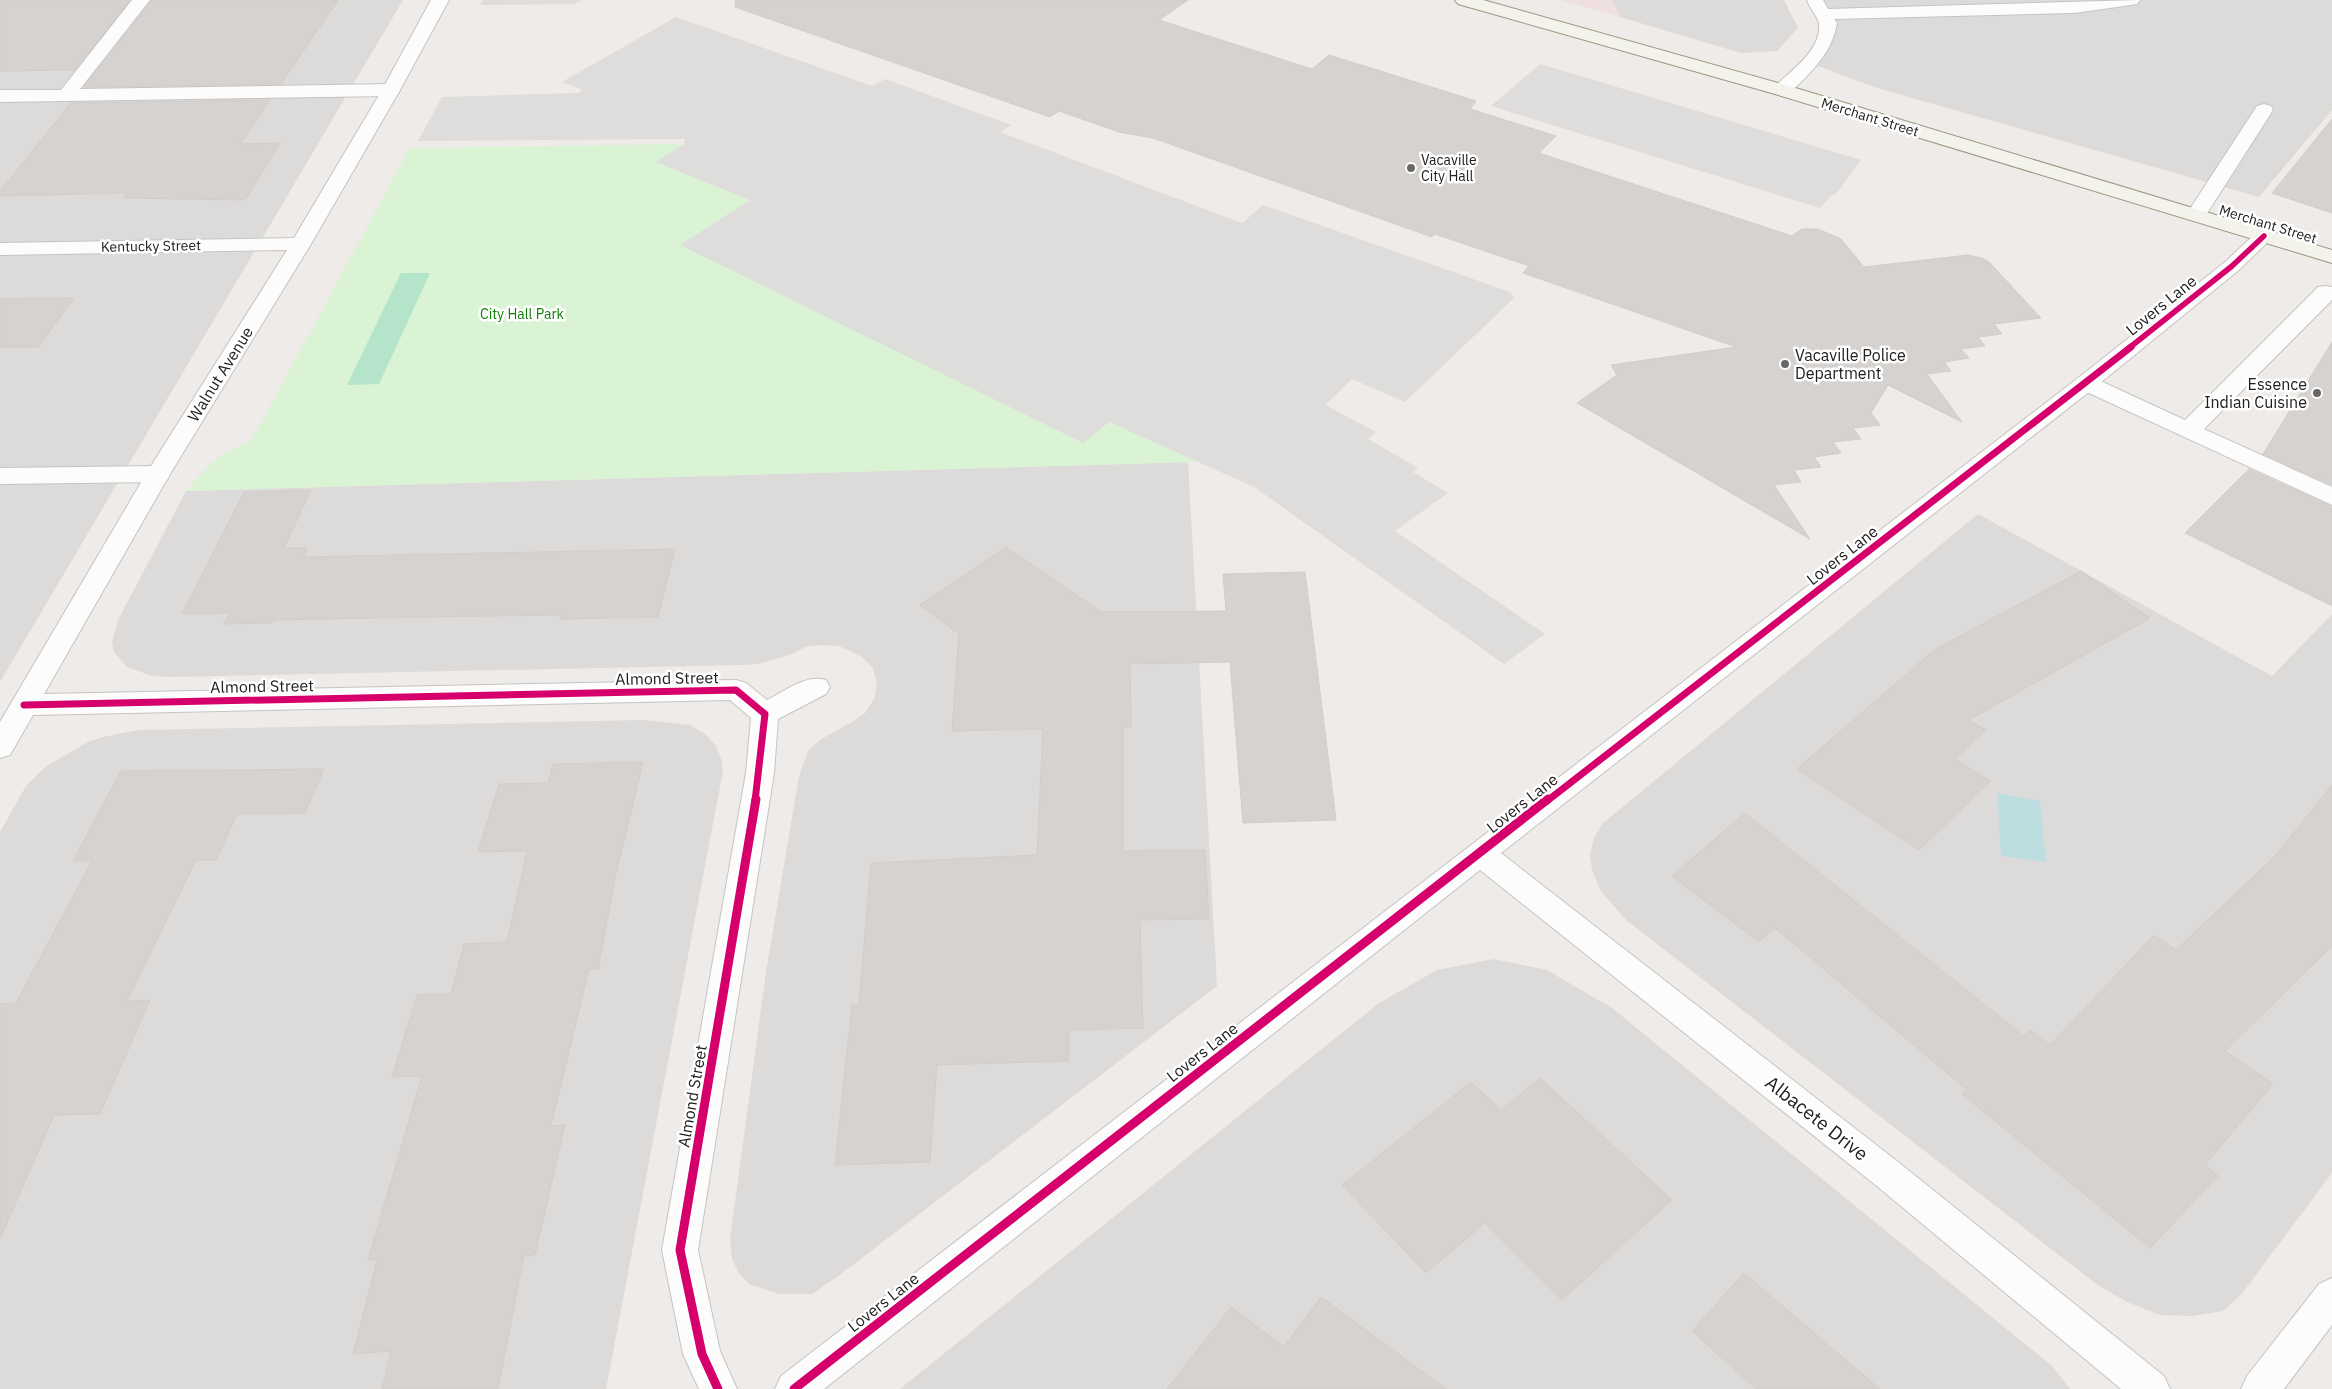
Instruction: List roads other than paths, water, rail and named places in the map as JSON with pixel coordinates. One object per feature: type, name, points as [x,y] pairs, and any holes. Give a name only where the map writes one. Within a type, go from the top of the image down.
[{"type":"main road","name":"Merchant Street","points":[[1464,0],[1782,90],[2332,257]]},
{"type":"street","points":[[66,95],[141,0]]},
{"type":"street","name":"Walnut Avenue","points":[[0,747],[158,474],[301,244],[391,90],[440,0]]},
{"type":"street","points":[[1782,90],[1810,63],[1822,45],[1828,23],[1819,7],[2074,8],[2131,0]]},
{"type":"street","points":[[0,96],[391,90]]},
{"type":"street","points":[[2196,216],[2264,110]]},
{"type":"street","name":"Lovers Lane","points":[[794,1389],[2086,383],[2232,266],[2264,236]]},
{"type":"street","name":"Kentucky Street","points":[[0,249],[301,244]]},
{"type":"street","points":[[2189,430],[2326,292],[2332,294]]},
{"type":"street","points":[[2086,383],[2332,497]]},
{"type":"street","points":[[0,476],[158,474]]},
{"type":"street","points":[[765,714],[816,686]]},
{"type":"street","name":"Almond Street","points":[[24,705],[736,690],[765,714],[760,773],[680,1250],[702,1354],[718,1389]]},
{"type":"street","name":"Albacete Drive","points":[[1480,853],[1890,1176],[2151,1389]]},
{"type":"street","points":[[2260,1389],[2332,1296]]},
{"type":"water","points":[[1997,793],[2040,801],[2046,862],[2001,856]]},
{"type":"place","name":"Vacaville City Hall","points":[[1411,168]]},
{"type":"place","name":"Vacaville Police Department","points":[[1785,364]]},
{"type":"place","name":"Essence Indian Cuisine","points":[[2317,393]]},
{"type":"park label","name":"City Hall Park","points":[[522,314]]}]
